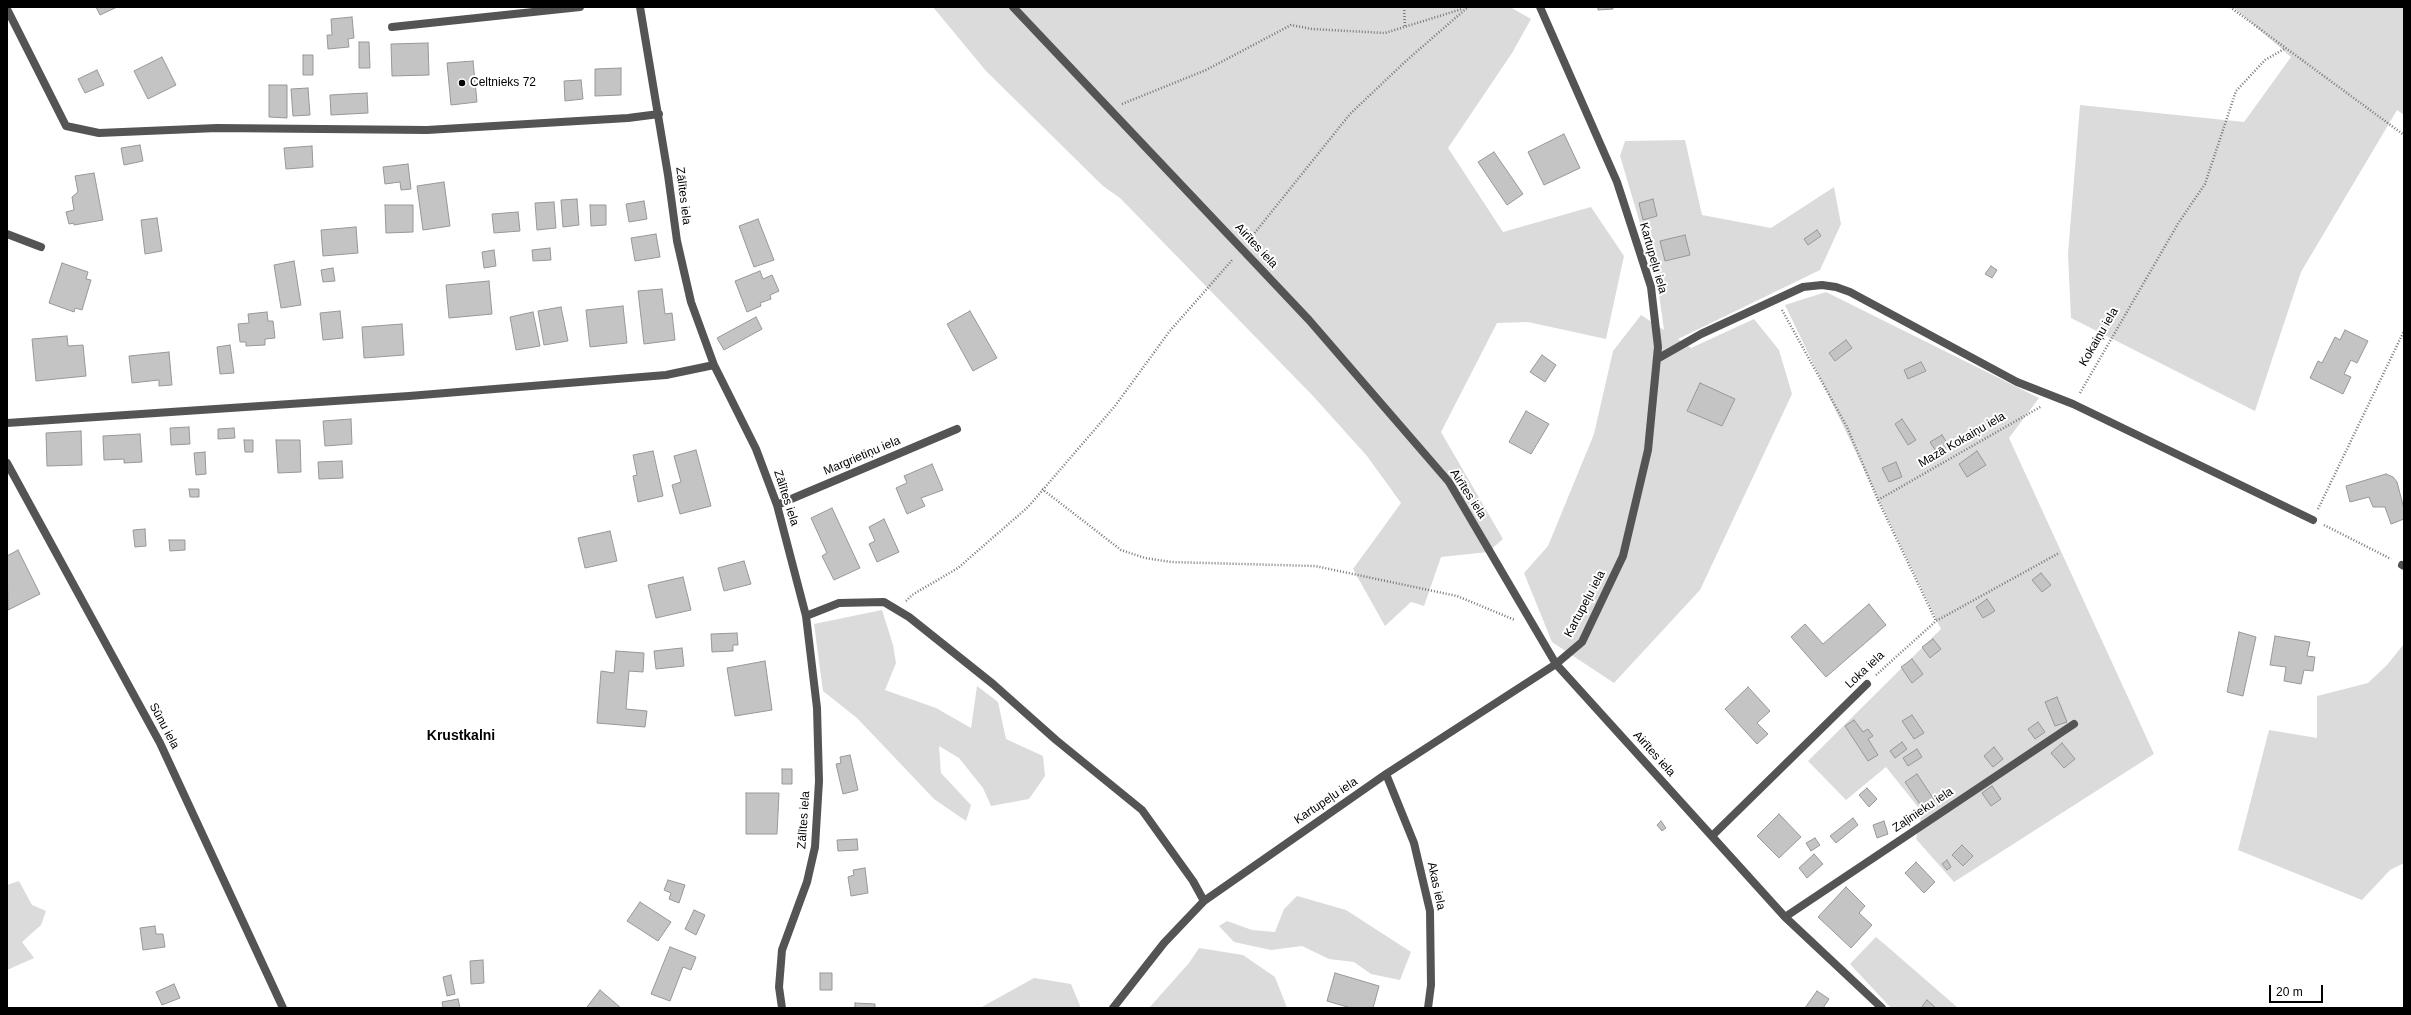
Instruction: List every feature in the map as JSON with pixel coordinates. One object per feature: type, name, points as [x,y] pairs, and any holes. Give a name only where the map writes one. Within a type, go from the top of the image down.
[{"type":"street","points":[[392,27],[580,7]]},
{"type":"street","name":"Zālītes iela","points":[[640,7],[659,114],[676,241],[690,302],[714,365],[756,449],[777,505],[806,616],[817,708],[819,781],[815,847],[807,882],[782,950],[779,987],[782,1008]]},
{"type":"street","name":"Airītes iela","points":[[1013,7],[1309,320],[1449,482],[1556,664],[1785,917],[1882,1008]]},
{"type":"street","name":"Kartupeļu iela","points":[[1113,1008],[1164,943],[1204,901],[1386,774],[1556,664],[1582,642],[1623,556],[1648,450],[1658,347],[1651,287],[1617,182],[1540,7]]},
{"type":"street","points":[[7,9],[66,126],[99,133],[217,128],[427,130],[628,118],[659,114]]},
{"type":"street","points":[[7,234],[42,247]]},
{"type":"street","points":[[1657,359],[1701,334],[1803,287],[1822,285],[1836,288],[1850,292],[1952,349],[2017,382],[2073,404],[2313,520]]},
{"type":"street","points":[[7,423],[401,397],[651,376],[714,365]]},
{"type":"street","name":"Margrietiņu iela","points":[[777,505],[957,429]]},
{"type":"street","name":"Sūnu iela","points":[[7,464],[160,743],[283,1008]]},
{"type":"street","points":[[806,616],[839,603],[884,602],[897,610],[993,684],[1056,740],[1142,810],[1193,881],[1204,901]]},
{"type":"street","name":"Loka iela","points":[[1712,836],[1867,684]]},
{"type":"street","name":"Zaļinieku iela","points":[[1785,917],[2074,724]]},
{"type":"street","name":"Akas iela","points":[[1386,774],[1414,842],[1430,911],[1431,985],[1428,1008]]},
{"type":"path","points":[[1404,7],[1406,27]]},
{"type":"path","points":[[897,610],[912,595],[958,568],[1028,507],[1115,406],[1169,332],[1242,249],[1350,114],[1468,7]]},
{"type":"path","points":[[2230,7],[2404,135]]},
{"type":"path","points":[[1109,109],[1206,70],[1290,25],[1312,29],[1385,33],[1465,9]]},
{"type":"path","name":"Kokaiņu iela","points":[[2073,404],[2179,222],[2205,184],[2236,91],[2265,60],[2286,48]]},
{"type":"path","points":[[1776,300],[1847,427],[1878,500],[1936,621]]},
{"type":"path","points":[[2403,565],[2313,520],[2404,331]]},
{"type":"path","name":"Mazā Kokaiņu iela","points":[[1878,500],[2057,398]]},
{"type":"path","points":[[1042,489],[1121,550],[1145,558],[1171,562],[1315,566],[1369,576],[1458,596],[1536,629]]},
{"type":"path","name":"Loka iela","points":[[1867,684],[1936,621],[2059,553]]},
{"type":"shaded area","points":[[933,7],[1510,7],[1531,19],[1512,53],[1448,148],[1503,232],[1591,207],[1624,256],[1606,339],[1528,322],[1497,323],[1441,432],[1503,539],[1488,552],[1441,557],[1424,606],[1411,602],[1385,626],[1353,569],[1401,503],[1367,456],[1313,396],[1120,198],[1103,186],[986,71]]},
{"type":"shaded area","points":[[2233,7],[2404,7],[2404,115],[2397,110],[2301,272],[2255,411],[2071,318],[2068,254],[2080,105],[2244,122],[2291,57]]},
{"type":"shaded area","points":[[1685,140],[1702,215],[1771,228],[1834,187],[1841,224],[1820,270],[1678,339],[1691,348],[1754,319],[1779,350],[1792,394],[1700,590],[1614,683],[1552,642],[1524,573],[1548,546],[1594,434],[1613,351],[1641,315],[1664,330],[1657,280],[1620,156],[1625,141]]},
{"type":"shaded area","points":[[1826,292],[2039,398],[2009,438],[2154,754],[1954,882],[1916,839],[1922,812],[1886,767],[1846,800],[1808,761],[1941,629],[1785,305]]},
{"type":"shaded area","points":[[882,610],[893,645],[896,663],[885,690],[936,708],[971,728],[977,686],[998,702],[1006,739],[1043,756],[1045,776],[1029,799],[991,806],[983,788],[959,758],[939,746],[941,773],[971,805],[966,821],[934,799],[857,718],[823,691],[814,624]]},
{"type":"shaded area","points":[[2404,644],[2404,863],[2390,870],[2362,900],[2238,850],[2269,730],[2317,738],[2317,696],[2368,683],[2387,665]]},
{"type":"shaded area","points":[[19,881],[32,905],[46,911],[41,925],[22,942],[34,958],[7,970],[7,885]]},
{"type":"shaded area","points":[[1297,896],[1346,910],[1411,952],[1400,980],[1371,974],[1354,962],[1329,959],[1302,946],[1271,950],[1234,942],[1219,926],[1227,921],[1252,930],[1275,932],[1284,909]]},
{"type":"shaded area","points":[[1876,937],[1957,1007],[1891,1008],[1850,964]]},
{"type":"shaded area","points":[[1199,948],[1243,955],[1275,977],[1287,1008],[1149,1008],[1189,963]]},
{"type":"shaded area","points":[[1034,978],[1071,984],[1081,1008],[980,1008]]},
{"type":"building","points":[[96,7],[117,7],[100,15]]},
{"type":"building","points":[[1598,7],[1613,7],[1613,9],[1598,10]]},
{"type":"building","points":[[352,17],[354,38],[348,39],[349,47],[328,49],[327,35],[332,35],[331,19]]},
{"type":"building","points":[[359,42],[369,42],[370,68],[359,68]]},
{"type":"building","points":[[428,43],[429,75],[392,76],[391,44]]},
{"type":"building","points":[[303,55],[313,55],[313,75],[303,75]]},
{"type":"building","points":[[162,57],[176,85],[148,99],[134,71]]},
{"type":"building","name":"Celtnieks 72","points":[[473,61],[477,102],[451,105],[447,63]]},
{"type":"building","points":[[621,68],[621,95],[595,96],[595,69]]},
{"type":"building","points":[[97,70],[104,85],[85,93],[78,79]]},
{"type":"building","points":[[581,80],[583,99],[565,101],[564,81]]},
{"type":"building","points":[[269,85],[287,85],[287,118],[269,117]]},
{"type":"building","points":[[308,88],[310,115],[293,116],[291,89]]},
{"type":"building","points":[[367,93],[368,113],[331,115],[330,95]]},
{"type":"building","points":[[1564,134],[1580,168],[1544,185],[1528,152]]},
{"type":"building","points":[[140,145],[143,161],[124,165],[121,148]]},
{"type":"building","points":[[312,146],[313,167],[286,169],[284,148]]},
{"type":"building","points":[[1494,152],[1523,194],[1507,205],[1478,162]]},
{"type":"building","points":[[408,164],[411,189],[401,190],[400,182],[385,184],[383,167]]},
{"type":"building","points":[[94,173],[103,220],[74,225],[74,223],[69,224],[66,212],[74,210],[72,197],[78,192],[75,176]]},
{"type":"building","points":[[444,182],[450,226],[423,230],[417,186]]},
{"type":"building","points":[[577,199],[579,225],[563,227],[561,200]]},
{"type":"building","points":[[1653,199],[1657,216],[1643,220],[1639,203]]},
{"type":"building","points":[[644,201],[647,219],[629,222],[626,204]]},
{"type":"building","points":[[554,202],[556,228],[537,230],[535,203]]},
{"type":"building","points":[[385,205],[413,205],[413,232],[386,233]]},
{"type":"building","points":[[590,205],[606,205],[606,225],[591,226]]},
{"type":"building","points":[[518,212],[520,231],[494,233],[492,214]]},
{"type":"building","points":[[157,218],[162,251],[145,254],[141,220]]},
{"type":"building","points":[[758,219],[774,260],[754,267],[739,226]]},
{"type":"building","points":[[356,227],[358,253],[323,256],[321,230]]},
{"type":"building","points":[[1817,230],[1821,236],[1808,245],[1804,239]]},
{"type":"building","points":[[656,234],[660,257],[635,261],[631,238]]},
{"type":"building","points":[[1685,235],[1690,255],[1665,261],[1660,241]]},
{"type":"building","points":[[550,248],[551,260],[533,261],[532,250]]},
{"type":"building","points":[[494,250],[496,266],[484,268],[482,252]]},
{"type":"building","points":[[294,261],[301,305],[281,308],[274,265]]},
{"type":"building","points":[[62,263],[88,272],[86,279],[91,280],[82,310],[75,308],[74,312],[49,303]]},
{"type":"building","points":[[1991,266],[1997,270],[1992,278],[1985,274]]},
{"type":"building","points":[[333,268],[335,281],[323,282],[321,270]]},
{"type":"building","points":[[760,271],[763,279],[772,275],[779,291],[770,295],[771,299],[760,303],[761,306],[747,312],[735,281]]},
{"type":"building","points":[[489,281],[492,314],[449,318],[446,285]]},
{"type":"building","points":[[662,289],[665,314],[672,313],[675,340],[644,344],[638,291]]},
{"type":"building","points":[[623,306],[627,343],[590,347],[586,310]]},
{"type":"building","points":[[561,307],[568,341],[544,345],[538,311]]},
{"type":"building","points":[[340,311],[343,338],[323,340],[320,313]]},
{"type":"building","points":[[970,311],[997,358],[973,371],[947,324]]},
{"type":"building","points":[[267,312],[268,321],[273,321],[275,338],[265,339],[265,345],[246,346],[246,342],[240,342],[238,324],[249,323],[248,314]]},
{"type":"building","points":[[533,312],[540,346],[516,350],[510,317]]},
{"type":"building","points":[[756,317],[762,329],[724,350],[717,338]]},
{"type":"building","points":[[402,324],[404,355],[364,358],[362,327]]},
{"type":"building","points":[[2345,330],[2368,341],[2357,363],[2351,360],[2344,374],[2351,377],[2343,394],[2310,378],[2318,361],[2322,363],[2335,337],[2340,340]]},
{"type":"building","points":[[67,336],[68,346],[83,345],[86,376],[36,381],[32,339]]},
{"type":"building","points":[[1846,340],[1852,348],[1835,361],[1829,353]]},
{"type":"building","points":[[230,345],[234,373],[220,374],[217,347]]},
{"type":"building","points":[[169,352],[172,385],[159,386],[159,380],[132,383],[129,356]]},
{"type":"building","points":[[1542,355],[1556,365],[1545,382],[1530,372]]},
{"type":"building","points":[[1921,362],[1926,371],[1908,379],[1904,370]]},
{"type":"building","points":[[1700,383],[1735,399],[1722,426],[1687,411]]},
{"type":"building","points":[[1526,411],[1549,424],[1531,454],[1509,442]]},
{"type":"building","points":[[351,419],[352,444],[325,446],[323,421]]},
{"type":"building","points":[[1902,419],[1916,440],[1908,445],[1895,424]]},
{"type":"building","points":[[189,427],[190,444],[171,445],[170,428]]},
{"type":"building","points":[[234,428],[235,438],[218,439],[218,429]]},
{"type":"building","points":[[81,431],[82,465],[47,466],[46,433]]},
{"type":"building","points":[[140,434],[142,462],[124,463],[124,459],[104,460],[103,436]]},
{"type":"building","points":[[1942,435],[1949,446],[1937,453],[1930,442]]},
{"type":"building","points":[[244,440],[253,440],[253,452],[245,452]]},
{"type":"building","points":[[276,440],[300,440],[301,472],[278,473]]},
{"type":"building","points":[[696,450],[711,506],[680,514],[672,485],[681,482],[674,456]]},
{"type":"building","points":[[653,451],[663,496],[638,502],[633,476],[637,475],[633,455]]},
{"type":"building","points":[[1977,451],[1986,465],[1967,477],[1959,464]]},
{"type":"building","points":[[205,452],[206,474],[196,475],[194,453]]},
{"type":"building","points":[[342,461],[343,478],[319,479],[318,462]]},
{"type":"building","points":[[1896,462],[1902,477],[1889,482],[1882,468]]},
{"type":"building","points":[[932,464],[943,490],[921,498],[925,506],[907,514],[896,488],[907,483],[904,476]]},
{"type":"building","points":[[2386,474],[2393,477],[2397,482],[2404,509],[2404,519],[2391,524],[2385,507],[2373,507],[2369,497],[2350,502],[2346,486]]},
{"type":"building","points":[[189,489],[199,489],[199,497],[190,497]]},
{"type":"building","points":[[832,508],[860,568],[834,580],[822,556],[827,553],[811,518]]},
{"type":"building","points":[[884,519],[899,552],[877,562],[869,544],[875,541],[869,527]]},
{"type":"building","points":[[145,529],[146,546],[135,547],[133,530]]},
{"type":"building","points":[[610,531],[617,561],[585,568],[578,538]]},
{"type":"building","points":[[169,540],[185,540],[185,550],[170,551]]},
{"type":"building","points":[[18,550],[40,594],[8,610],[7,556]]},
{"type":"building","points":[[744,561],[751,584],[724,591],[718,568]]},
{"type":"building","points":[[2041,573],[2051,585],[2042,592],[2032,580]]},
{"type":"building","points":[[683,577],[691,610],[656,618],[648,585]]},
{"type":"building","points":[[1987,599],[1995,611],[1983,618],[1976,607]]},
{"type":"building","points":[[1869,604],[1886,625],[1826,677],[1791,637],[1805,624],[1823,644]]},
{"type":"building","points":[[2239,632],[2256,637],[2243,696],[2227,692]]},
{"type":"building","points":[[737,633],[738,645],[733,645],[733,651],[712,652],[711,634]]},
{"type":"building","points":[[2275,636],[2310,642],[2307,656],[2315,657],[2313,671],[2304,670],[2301,684],[2284,681],[2286,667],[2270,665]]},
{"type":"building","points":[[1933,639],[1941,649],[1930,658],[1922,647]]},
{"type":"building","points":[[682,648],[684,666],[656,669],[654,651]]},
{"type":"building","points":[[616,651],[644,653],[643,672],[629,671],[626,709],[647,711],[645,727],[597,723],[601,671],[614,673]]},
{"type":"building","points":[[1912,659],[1923,674],[1912,683],[1901,667]]},
{"type":"building","points":[[765,661],[772,710],[735,716],[727,668]]},
{"type":"building","points":[[1748,687],[1770,711],[1757,723],[1768,734],[1757,744],[1725,709]]},
{"type":"building","points":[[2057,697],[2067,722],[2055,726],[2045,702]]},
{"type":"building","points":[[1912,715],[1924,733],[1914,739],[1902,721]]},
{"type":"building","points":[[1854,720],[1863,732],[1868,729],[1873,736],[1868,739],[1878,755],[1868,761],[1845,726]]},
{"type":"building","points":[[2038,722],[2045,732],[2035,739],[2028,729]]},
{"type":"building","points":[[1902,742],[1907,749],[1895,758],[1890,751]]},
{"type":"building","points":[[2062,743],[2075,759],[2064,768],[2051,753]]},
{"type":"building","points":[[1994,747],[2003,759],[1993,767],[1984,756]]},
{"type":"building","points":[[1917,749],[1922,757],[1908,766],[1903,758]]},
{"type":"building","points":[[850,755],[858,790],[843,794],[836,764],[841,763],[840,757]]},
{"type":"building","points":[[782,769],[792,769],[792,784],[782,784]]},
{"type":"building","points":[[1917,774],[1935,801],[1923,809],[1905,782]]},
{"type":"building","points":[[1992,786],[2001,799],[1991,806],[1982,793]]},
{"type":"building","points":[[1867,788],[1877,799],[1869,807],[1859,795]]},
{"type":"building","points":[[746,793],[779,793],[777,834],[746,834]]},
{"type":"building","points":[[1779,814],[1801,837],[1779,858],[1757,836]]},
{"type":"building","points":[[1853,818],[1858,825],[1836,843],[1830,836]]},
{"type":"building","points":[[1661,821],[1666,828],[1662,831],[1657,825]]},
{"type":"building","points":[[1884,821],[1888,834],[1877,838],[1873,825]]},
{"type":"building","points":[[1815,838],[1820,845],[1811,851],[1806,843]]},
{"type":"building","points":[[857,839],[858,850],[838,851],[837,840]]},
{"type":"building","points":[[1962,845],[1973,856],[1963,866],[1952,855]]},
{"type":"building","points":[[1814,854],[1823,864],[1807,878],[1799,868]]},
{"type":"building","points":[[1947,860],[1951,867],[1947,870],[1942,864]]},
{"type":"building","points":[[1916,862],[1935,882],[1924,893],[1905,873]]},
{"type":"building","points":[[865,868],[868,893],[851,896],[848,877],[854,875],[853,870]]},
{"type":"building","points":[[668,880],[685,885],[679,903],[669,899],[671,893],[664,890]]},
{"type":"building","points":[[1846,887],[1865,906],[1859,913],[1872,925],[1851,948],[1818,917]]},
{"type":"building","points":[[640,902],[671,922],[658,941],[627,921]]},
{"type":"building","points":[[694,910],[705,915],[696,935],[685,929]]},
{"type":"building","points":[[155,926],[156,934],[163,934],[165,947],[143,950],[140,928]]},
{"type":"building","points":[[670,947],[696,957],[691,970],[683,967],[670,1001],[651,994]]},
{"type":"building","points":[[483,960],[484,983],[471,984],[470,961]]},
{"type":"building","points":[[820,973],[832,973],[832,990],[820,990]]},
{"type":"building","points":[[1335,973],[1379,986],[1373,1008],[1351,1008],[1327,1001]]},
{"type":"building","points":[[451,975],[455,994],[447,996],[443,977]]},
{"type":"building","points":[[174,984],[180,998],[162,1005],[156,992]]},
{"type":"building","points":[[600,990],[621,1008],[587,1007]]},
{"type":"building","points":[[1817,991],[1829,999],[1823,1008],[1805,1008]]},
{"type":"building","points":[[458,999],[460,1008],[443,1008],[442,1002]]},
{"type":"building","points":[[1927,1000],[1936,1008],[1921,1008]]},
{"type":"building","points":[[855,1003],[875,1004],[875,1008],[855,1008]]},
{"type":"place","name":"Celtnieks 72","points":[[462,83]]},
{"type":"district","name":"Krustkalni","points":[[461,736]]}]
